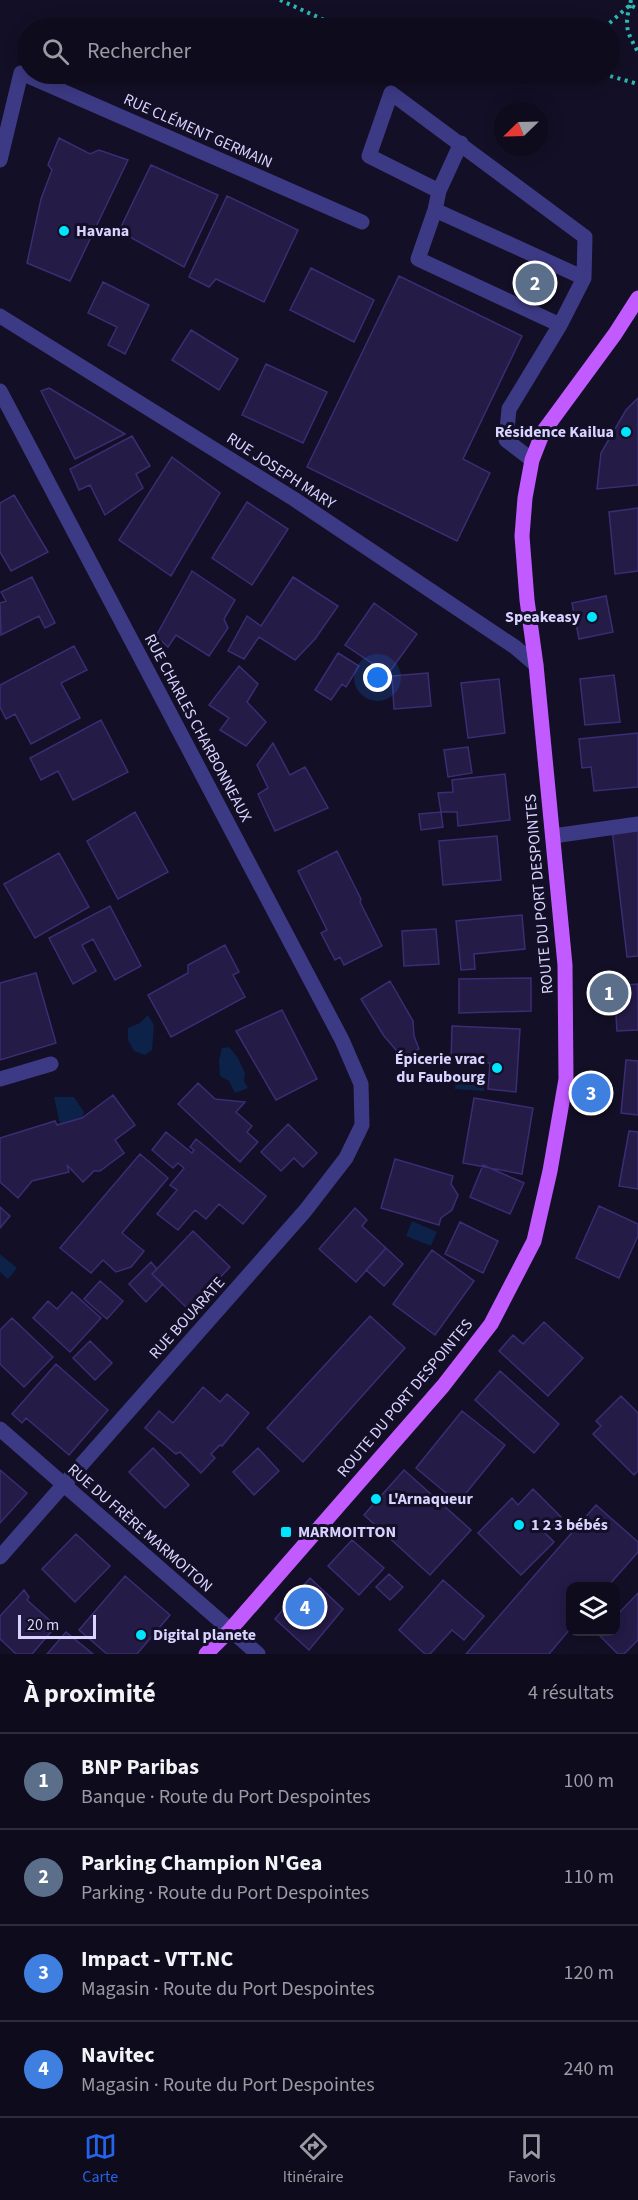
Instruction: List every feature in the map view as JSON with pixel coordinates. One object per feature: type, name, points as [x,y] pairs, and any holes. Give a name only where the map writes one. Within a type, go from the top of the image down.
[{"type":"main road","name":"ROUTE DU PORT DESPOINTES","points":[[206,1654],[230,1630],[443,1386],[491,1324],[534,1241],[550,1171],[566,1078],[565,965],[536,665],[527,600],[522,536],[525,498],[532,460],[543,432],[615,334],[638,298]]},
{"type":"street","name":"RUE CLÉMENT GERMAIN","points":[[0,160],[18,84]]},
{"type":"street","name":"RUE CLÉMENT GERMAIN","points":[[46,84],[362,222]]},
{"type":"street","points":[[439,191],[369,156],[391,93],[585,237],[585,278],[560,325],[509,409],[506,440],[532,460]]},
{"type":"street","points":[[461,143],[439,191],[435,210],[417,259],[560,325]]},
{"type":"street","points":[[435,210],[585,278]]},
{"type":"street","name":"RUE JOSEPH MARY","points":[[0,316],[294,499],[515,647],[536,665]]},
{"type":"street","name":"RUE CHARLES CHARBONNEAUX","points":[[0,391],[302,963],[342,1040],[361,1084]]},
{"type":"street","points":[[553,836],[638,824]]},
{"type":"street","points":[[0,1079],[51,1064]]},
{"type":"street","name":"RUE BOUARATE","points":[[0,1557],[305,1211],[346,1158],[362,1125],[361,1084]]},
{"type":"street","name":"RUE DU FRÈRE MARMOITON","points":[[0,1429],[258,1654]]},
{"type":"path","points":[[280,0],[320,18]]},
{"type":"path","points":[[631,2],[638,9]]},
{"type":"path","points":[[614,18],[631,2]]},
{"type":"path","points":[[631,2],[626,21],[627,31],[638,52]]},
{"type":"path","points":[[620,79],[638,84]]},
{"type":"water","points":[[148,1015],[154,1025],[152,1050],[145,1055],[134,1051],[128,1040],[128,1028],[140,1023]]},
{"type":"water","points":[[229,1047],[238,1058],[245,1073],[244,1081],[248,1088],[235,1093],[229,1081],[220,1076],[219,1060],[222,1048]]},
{"type":"water","points":[[456,1074],[485,1076],[484,1091],[455,1089]]},
{"type":"water","points":[[54,1097],[74,1097],[84,1112],[82,1118],[60,1124]]},
{"type":"water","points":[[412,1221],[437,1232],[431,1246],[406,1236]]},
{"type":"water","points":[[0,1254],[17,1268],[8,1279],[0,1272]]},
{"type":"building","name":"Havana","points":[[59,138],[90,154],[99,150],[128,160],[70,281],[27,263],[41,199],[52,170],[48,165]]},
{"type":"building","points":[[151,165],[218,195],[184,267],[119,231]]},
{"type":"building","points":[[227,196],[298,230],[264,302],[216,279],[209,287],[189,277]]},
{"type":"building","points":[[311,268],[374,300],[354,342],[290,310]]},
{"type":"building","points":[[399,276],[522,336],[463,459],[490,473],[457,541],[307,467]]},
{"type":"building","points":[[103,282],[149,305],[125,354],[108,345],[117,327],[88,313]]},
{"type":"building","points":[[191,330],[238,359],[219,390],[172,360]]},
{"type":"building","points":[[266,364],[327,392],[303,443],[242,415]]},
{"type":"building","points":[[49,388],[125,434],[75,459],[41,391]]},
{"type":"building","name":"Résidence Kailua","points":[[638,398],[638,485],[597,489],[601,453],[626,410]]},
{"type":"building","points":[[132,436],[150,466],[136,474],[143,488],[105,515],[90,485],[79,490],[70,469]]},
{"type":"building","points":[[172,457],[220,493],[171,576],[119,540]]},
{"type":"building","points":[[14,495],[48,552],[11,571],[0,552],[0,503]]},
{"type":"building","points":[[247,502],[288,529],[252,585],[212,558]]},
{"type":"building","points":[[638,508],[638,571],[615,574],[609,512]]},
{"type":"building","points":[[192,571],[235,600],[224,619],[228,628],[209,656],[176,635],[168,647],[156,636]]},
{"type":"building","points":[[32,577],[55,623],[45,628],[39,616],[1,635],[0,603],[6,601],[1,592]]},
{"type":"building","points":[[293,577],[338,606],[315,639],[295,660],[259,637],[244,659],[228,651],[247,616],[261,626]]},
{"type":"building","name":"Speakeasy","points":[[606,596],[613,632],[579,639],[572,603]]},
{"type":"building","points":[[374,603],[417,634],[388,674],[345,645]]},
{"type":"building","points":[[74,646],[87,670],[61,683],[80,718],[31,744],[15,714],[6,719],[0,707],[0,685]]},
{"type":"building","points":[[338,653],[359,666],[346,687],[342,684],[331,700],[315,690]]},
{"type":"building","points":[[239,666],[258,684],[247,702],[266,722],[246,746],[220,730],[229,718],[209,705]]},
{"type":"building","points":[[428,673],[431,706],[394,709],[392,676]]},
{"type":"building","points":[[614,675],[620,722],[585,725],[580,679]]},
{"type":"building","points":[[499,679],[505,733],[468,738],[461,683]]},
{"type":"building","points":[[101,720],[128,772],[73,800],[58,771],[41,780],[30,758]]},
{"type":"building","points":[[638,733],[638,787],[594,791],[591,767],[582,768],[579,739]]},
{"type":"building","points":[[273,743],[290,775],[305,767],[328,808],[275,831],[258,794],[268,788],[257,765]]},
{"type":"building","points":[[468,747],[472,773],[448,777],[444,750]]},
{"type":"building","points":[[505,774],[510,820],[458,826],[457,812],[441,812],[438,793],[453,792],[452,780]]},
{"type":"building","points":[[135,812],[168,872],[118,899],[87,841]]},
{"type":"building","points":[[441,812],[443,827],[421,830],[419,814]]},
{"type":"building","points":[[638,826],[638,956],[627,957],[612,829]]},
{"type":"building","points":[[497,836],[501,880],[443,885],[439,841]]},
{"type":"building","points":[[337,851],[382,946],[344,965],[340,957],[335,960],[321,933],[327,930],[298,871]]},
{"type":"building","points":[[59,853],[89,907],[35,938],[4,884]]},
{"type":"building","points":[[110,906],[141,966],[115,980],[93,939],[82,945],[96,971],[73,984],[49,938]]},
{"type":"building","points":[[522,915],[525,949],[474,954],[475,969],[461,970],[456,921]]},
{"type":"building","points":[[436,929],[439,964],[404,966],[402,931]]},
{"type":"building","points":[[225,945],[239,972],[233,975],[245,997],[171,1037],[148,995],[188,973],[188,965]]},
{"type":"building","points":[[36,973],[56,1043],[0,1060],[0,983]]},
{"type":"building","points":[[531,978],[531,1011],[459,1013],[459,979]]},
{"type":"building","points":[[390,981],[413,1021],[414,1036],[419,1049],[403,1058],[384,1036],[361,999]]},
{"type":"building","points":[[638,984],[638,1030],[617,1031],[614,986]]},
{"type":"building","points":[[282,1010],[317,1079],[276,1100],[236,1031]]},
{"type":"building","points":[[452,1026],[520,1029],[516,1092],[488,1089],[490,1063],[451,1061]]},
{"type":"building","points":[[626,1060],[638,1061],[638,1115],[621,1113]]},
{"type":"building","points":[[198,1083],[215,1099],[245,1102],[236,1112],[252,1126],[247,1132],[258,1142],[240,1162],[178,1104]]},
{"type":"building","points":[[113,1095],[135,1125],[115,1140],[124,1153],[100,1171],[94,1171],[83,1182],[67,1165],[69,1172],[32,1181],[18,1198],[0,1182],[0,1138],[55,1121],[57,1125],[82,1118]]},
{"type":"building","points":[[474,1098],[533,1108],[522,1174],[463,1163]]},
{"type":"building","points":[[288,1124],[317,1153],[303,1167],[294,1158],[281,1171],[261,1152]]},
{"type":"building","points":[[629,1131],[638,1132],[638,1189],[619,1186]]},
{"type":"building","points":[[166,1132],[192,1153],[194,1150],[190,1147],[196,1139],[266,1196],[243,1224],[219,1204],[206,1219],[195,1210],[178,1230],[157,1214],[177,1190],[170,1185],[184,1168],[178,1163],[173,1168],[152,1150]]},
{"type":"building","points":[[140,1154],[168,1178],[122,1233],[144,1251],[131,1267],[116,1272],[103,1260],[91,1273],[60,1248]]},
{"type":"building","points":[[395,1159],[453,1176],[451,1184],[458,1195],[452,1210],[441,1218],[439,1225],[381,1208]]},
{"type":"building","points":[[483,1165],[524,1183],[510,1214],[470,1197]]},
{"type":"building","points":[[599,1206],[638,1224],[638,1236],[619,1278],[576,1258]]},
{"type":"building","points":[[0,1207],[10,1216],[0,1228]]},
{"type":"building","points":[[355,1208],[367,1220],[362,1226],[386,1248],[356,1282],[319,1249]]},
{"type":"building","points":[[460,1222],[498,1241],[483,1273],[445,1254]]},
{"type":"building","points":[[193,1231],[230,1267],[189,1310],[152,1274]]},
{"type":"building","points":[[386,1248],[403,1264],[384,1286],[366,1270]]},
{"type":"building","points":[[432,1250],[474,1281],[435,1335],[393,1304]]},
{"type":"building","points":[[151,1262],[157,1269],[152,1274],[163,1284],[146,1302],[129,1284]]},
{"type":"building","points":[[100,1281],[123,1301],[107,1319],[84,1299]]},
{"type":"building","points":[[72,1292],[101,1318],[70,1352],[33,1318],[48,1301],[57,1309]]},
{"type":"building","points":[[370,1316],[405,1348],[303,1462],[267,1428]]},
{"type":"building","points":[[12,1318],[53,1357],[24,1387],[0,1364],[0,1330]]},
{"type":"building","points":[[544,1322],[583,1358],[548,1396],[499,1351],[513,1335],[523,1344]]},
{"type":"building","points":[[90,1341],[112,1363],[95,1380],[73,1358]]},
{"type":"building","points":[[56,1364],[108,1410],[69,1455],[26,1418],[22,1423],[12,1414]]},
{"type":"building","points":[[500,1371],[559,1424],[534,1453],[475,1400]]},
{"type":"building","points":[[203,1387],[220,1402],[227,1394],[249,1413],[222,1446],[220,1445],[211,1454],[215,1458],[201,1473],[180,1452],[176,1454],[145,1428],[159,1411],[173,1423]]},
{"type":"building","points":[[621,1396],[638,1413],[638,1471],[634,1475],[593,1434],[601,1426],[596,1421]]},
{"type":"building","points":[[462,1411],[505,1445],[458,1503],[416,1468]]},
{"type":"building","points":[[153,1448],[189,1485],[165,1508],[129,1472]]},
{"type":"building","points":[[258,1448],[279,1471],[254,1495],[233,1472]]},
{"type":"building","points":[[0,1470],[27,1493],[0,1523]]},
{"type":"building","points":[[404,1470],[471,1530],[430,1575],[364,1515]]},
{"type":"building","name":"1 2 3 bébés","points":[[533,1489],[561,1517],[545,1533],[554,1542],[521,1575],[478,1533],[512,1498],[518,1505]]},
{"type":"building","points":[[596,1505],[638,1542],[638,1552],[612,1582],[566,1582],[566,1634],[549,1654],[466,1654]]},
{"type":"building","points":[[76,1534],[110,1566],[75,1602],[42,1569]]},
{"type":"building","points":[[352,1540],[384,1568],[359,1595],[328,1566]]},
{"type":"building","points":[[389,1574],[403,1587],[390,1600],[376,1587]]},
{"type":"building","points":[[125,1576],[170,1615],[137,1654],[107,1654],[79,1630]]},
{"type":"building","points":[[310,1578],[343,1609],[309,1650],[275,1619]]},
{"type":"building","points":[[443,1580],[484,1616],[464,1640],[452,1630],[430,1654],[425,1654],[399,1630]]},
{"type":"building","points":[[24,1590],[29,1597],[27,1600],[56,1626],[32,1654],[16,1654],[0,1639],[0,1616]]},
{"type":"building","points":[[638,1593],[638,1640],[624,1654],[618,1654],[600,1636],[620,1636],[620,1612]]},
{"type":"building","points":[[66,1632],[93,1654],[47,1654]]},
{"type":"place","name":"Havana","points":[[64,231]]},
{"type":"place","name":"Parking Champion N'Gea","points":[[535,283]]},
{"type":"place","name":"Résidence Kailua","points":[[626,432]]},
{"type":"place","name":"Speakeasy","points":[[592,617]]},
{"type":"place","name":"BNP Paribas","points":[[609,993]]},
{"type":"place","name":"Épicerie vrac du Faubourg","points":[[497,1068]]},
{"type":"place","name":"Impact - VTT.NC","points":[[591,1093]]},
{"type":"place","name":"L'Arnaqueur","points":[[376,1499]]},
{"type":"place","name":"1 2 3 bébés","points":[[519,1525]]},
{"type":"place","name":"MARMOITTON","points":[[286,1532]]},
{"type":"place","name":"Navitec","points":[[305,1607]]},
{"type":"place","name":"Digital planete","points":[[141,1635]]}]
